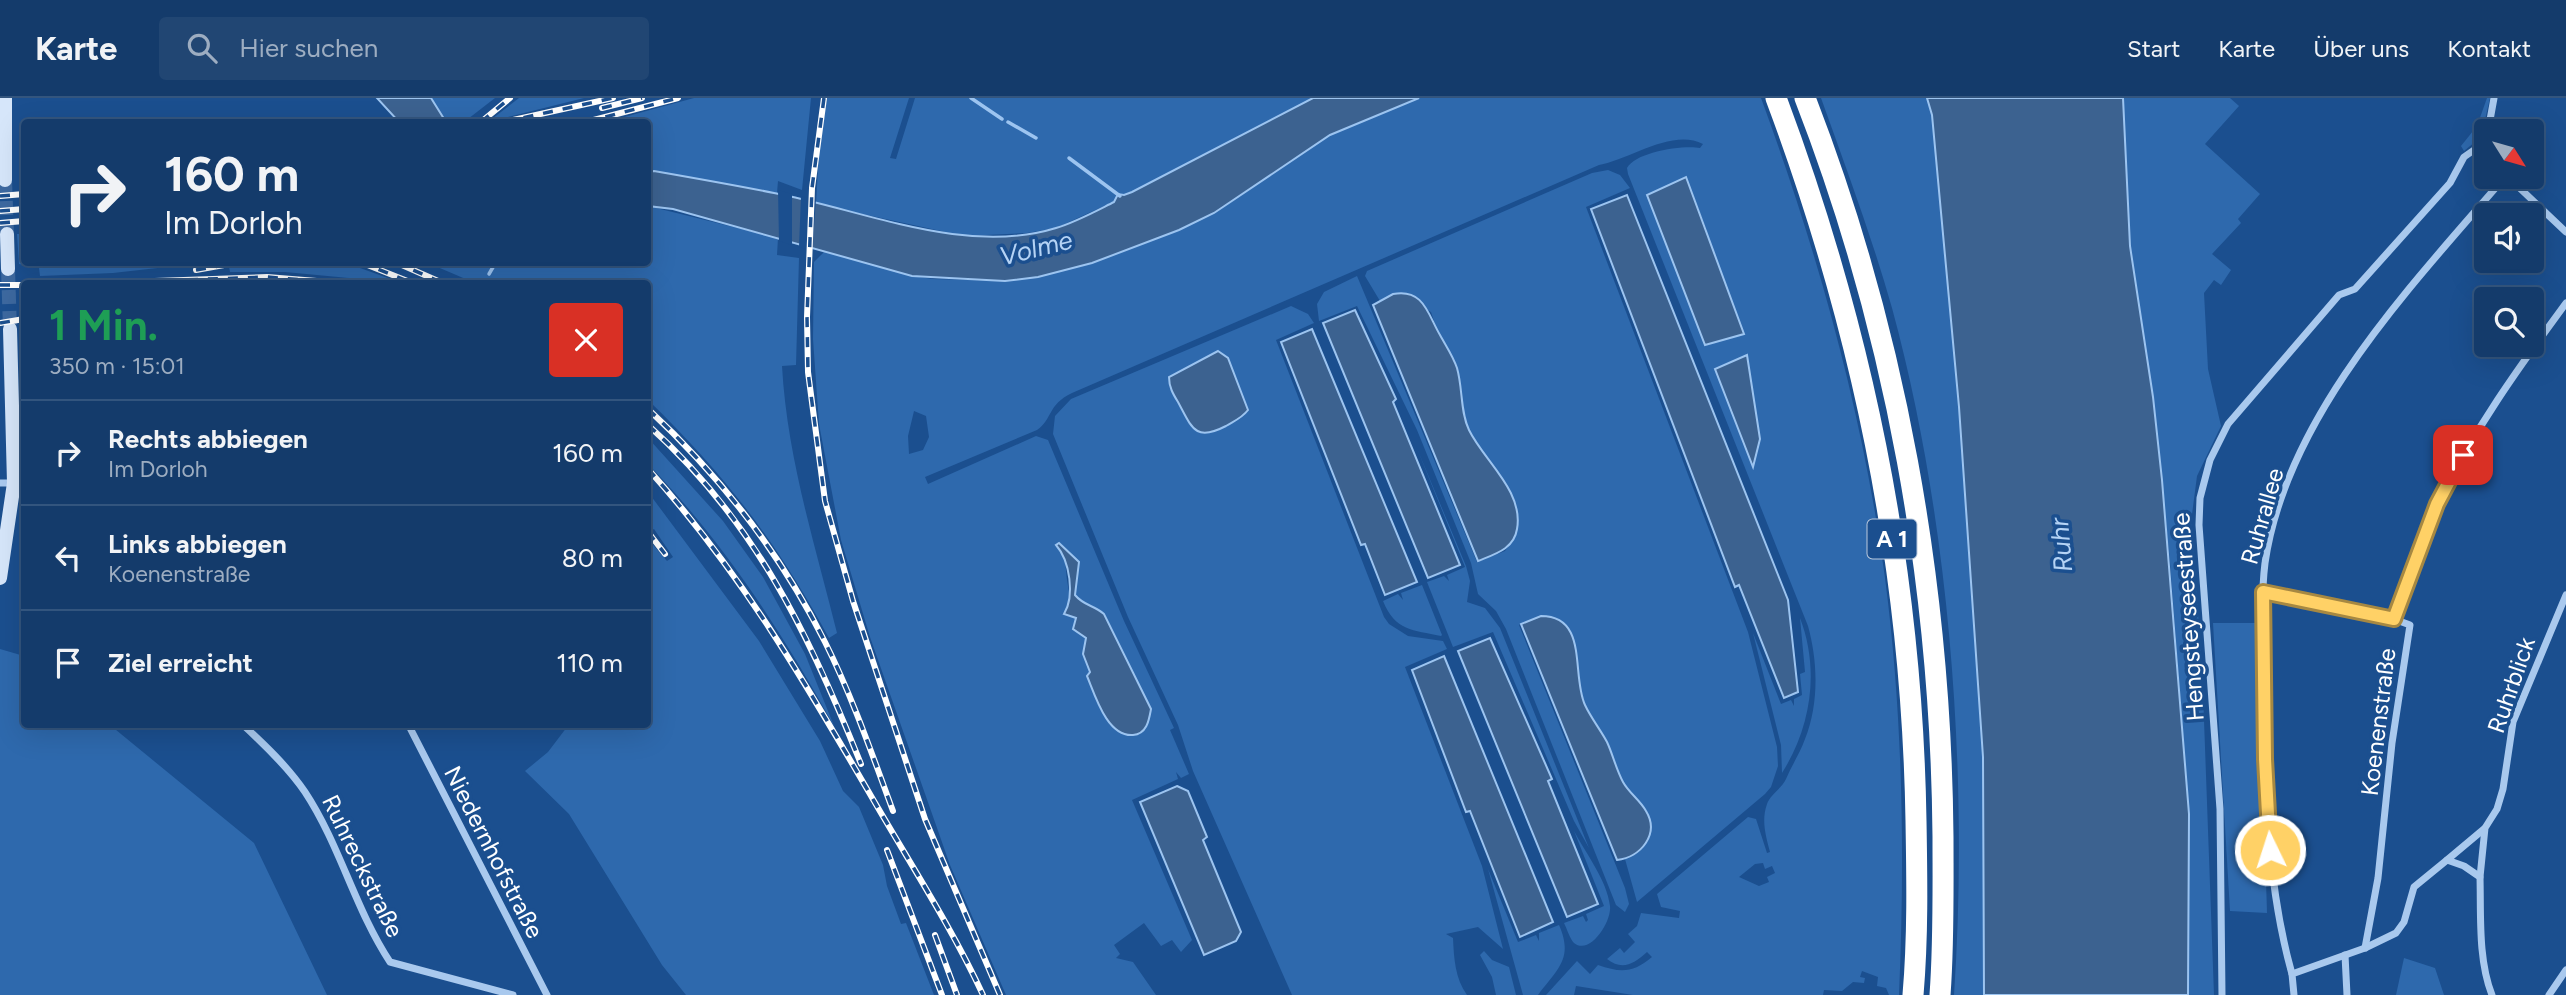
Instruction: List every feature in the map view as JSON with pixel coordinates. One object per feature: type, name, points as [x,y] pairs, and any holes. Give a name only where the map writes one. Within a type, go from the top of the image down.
[{"type":"highway","name":"A 1","points":[[1776,98],[1824,237],[1850,329],[1870,407],[1887,501],[1906,645],[1915,751],[1917,879],[1913,995]]},
{"type":"highway","name":"A 1","points":[[1805,98],[1871,300],[1897,407],[1914,503],[1933,638],[1941,743],[1943,883],[1940,995]]},
{"type":"main road","points":[[5,98],[2,137],[5,180]]},
{"type":"main road","points":[[7,234],[8,270]]},
{"type":"main road","points":[[0,579],[7,483],[20,461],[10,329]]},
{"type":"street","points":[[2490,119],[2494,98]]},
{"type":"street","name":"Hengsteyseestraße","points":[[2222,995],[2220,809],[2199,525],[2205,474],[2228,424],[2339,295],[2355,289],[2450,183],[2464,158],[2474,150]]},
{"type":"street","name":"Ruhrallee","points":[[2294,995],[2292,974],[2273,891],[2265,759],[2263,592],[2265,562],[2275,521],[2308,439],[2333,396],[2391,313],[2439,251],[2495,189]]},
{"type":"street","points":[[2519,189],[2566,232]]},
{"type":"street","name":"Koenenstraße","points":[[2365,948],[2378,878],[2392,743],[2410,625],[2394,619],[2437,504],[2463,455],[2507,383],[2566,303]]},
{"type":"street","points":[[2263,592],[2394,619]]},
{"type":"street","name":"Ruhrblick","points":[[2292,974],[2365,948],[2396,933],[2404,922],[2414,887],[2485,828],[2497,809],[2503,789],[2513,722],[2566,595]]},
{"type":"street","name":"Ruhreckstraße","points":[[246,728],[282,762],[305,793],[369,931],[390,962],[513,995]]},
{"type":"street","name":"Niedernhofstraße","points":[[410,728],[541,993]]},
{"type":"street","name":"Ruhrblick","points":[[2485,828],[2480,877],[2482,934],[2487,983],[2492,995]]},
{"type":"street","points":[[2447,860],[2480,877]]},
{"type":"street","points":[[2345,955],[2347,995]]},
{"type":"street","points":[[2549,995],[2566,970]]},
{"type":"shaded area","points":[[431,98],[495,98],[468,119],[444,119]]},
{"type":"shaded area","points":[[519,98],[584,98],[500,119],[492,119]]},
{"type":"shaded area","points":[[694,98],[811,98],[802,190],[778,181],[777,193],[774,193],[651,172],[651,119],[617,119]]},
{"type":"shaded area","points":[[827,98],[909,98],[890,158],[896,159],[915,98],[1313,98],[1115,201],[1056,228],[1027,233],[964,236],[816,204],[819,150]]},
{"type":"shaded area","points":[[1419,98],[1761,98],[1801,215],[1836,335],[1876,517],[1891,630],[1899,734],[1902,891],[1899,995],[1889,995],[1886,988],[1877,986],[1878,977],[1862,971],[1860,977],[1865,978],[1864,983],[1853,982],[1842,991],[1824,990],[1823,995],[1633,995],[1576,986],[1574,995],[1546,995],[1577,961],[1590,974],[1598,965],[1613,969],[1633,969],[1652,957],[1647,952],[1633,963],[1623,965],[1607,959],[1620,948],[1624,953],[1635,942],[1628,934],[1637,926],[1641,913],[1679,918],[1680,911],[1661,907],[1657,894],[1748,817],[1756,819],[1767,853],[1770,852],[1764,822],[1765,810],[1784,782],[1803,744],[1813,712],[1815,668],[1808,626],[1628,174],[1627,168],[1632,162],[1649,154],[1671,149],[1700,148],[1703,144],[1678,140],[1664,142],[1599,165],[1072,393],[1058,402],[1037,430],[925,477],[928,484],[1036,436],[1048,440],[1124,621],[1174,728],[1170,730],[1189,774],[1181,778],[1176,772],[1178,779],[1132,800],[1192,940],[1181,952],[1172,940],[1161,946],[1144,923],[1114,945],[1120,954],[1116,958],[1133,962],[1156,995],[1006,995],[950,865],[870,637],[841,540],[819,424],[813,339],[814,262],[825,251],[912,276],[1005,281],[1092,263],[1214,213],[1330,135]],"holes":[[[1686,177],[1707,231],[1706,345],[1647,195]],[[1747,355],[1753,466],[1715,369]],[[914,411],[926,416],[929,437],[923,450],[909,454],[908,436]],[[1059,543],[1079,562],[1075,595],[1104,614],[1151,709],[1107,718],[1087,676],[1091,672],[1083,654],[1087,638],[1071,600]],[[1763,863],[1765,869],[1772,866],[1775,873],[1767,877],[1769,882],[1759,886],[1739,877],[1755,864]]]},
{"type":"shaded area","points":[[1821,98],[1927,98],[1932,115],[1959,407],[1983,757],[1984,995],[1954,995],[1959,825],[1956,737],[1941,561],[1928,474],[1912,390],[1892,308]]},
{"type":"shaded area","points":[[2123,98],[2230,98],[2239,106],[2205,144],[2260,194],[2238,219],[2241,223],[2212,254],[2231,270],[2221,285],[2214,280],[2204,293],[2208,369],[2221,426],[2197,476],[2191,522],[2202,665],[2214,995],[2188,995],[2189,814],[2170,562],[2153,397],[2130,246]]},
{"type":"shaded area","points":[[2487,98],[2490,98],[2485,119],[2480,119]]},
{"type":"shaded area","points":[[2474,130],[2474,143],[2464,151],[2461,146]]},
{"type":"shaded area","points":[[1608,170],[1620,175],[1630,188],[1586,207],[1748,632],[1777,747],[1778,766],[1771,787],[1765,794],[1637,902],[1625,859],[1646,844],[1650,829],[1649,816],[1622,781],[1607,743],[1584,703],[1576,668],[1576,648],[1554,618],[1541,616],[1519,625],[1625,888],[1629,904],[1625,912],[1616,905],[1506,629],[1496,611],[1478,594],[1471,563],[1417,430],[1357,306],[1319,321],[1317,304],[1324,292],[1357,276],[1477,562],[1505,551],[1516,536],[1513,504],[1467,426],[1431,312],[1393,294],[1380,301],[1365,276],[1367,271],[1592,173]]},
{"type":"shaded area","points":[[651,207],[778,238],[777,255],[799,258],[796,365],[782,366],[785,400],[796,467],[837,633],[829,638],[789,571],[748,512],[702,456],[651,403],[651,280],[468,280],[435,266],[651,266]]},
{"type":"shaded area","points":[[17,234],[21,234],[21,264]]},
{"type":"shaded area","points":[[29,266],[175,266],[113,273],[40,276],[39,268]]},
{"type":"shaded area","points":[[354,266],[394,280],[285,272],[230,272],[229,267]]},
{"type":"shaded area","points":[[1291,306],[1308,314],[1314,323],[1276,340],[1384,617],[1389,624],[1408,636],[1443,641],[1447,649],[1405,667],[1482,866],[1503,949],[1478,927],[1446,934],[1453,938],[1458,975],[1467,995],[1292,995],[1193,771],[1178,725],[1128,617],[1053,434],[1055,416],[1071,399]]},
{"type":"shaded area","points":[[651,441],[723,521],[763,577],[805,654],[834,726],[794,656],[750,589],[651,467]]},
{"type":"shaded area","points":[[1416,446],[1466,566],[1470,581],[1467,602],[1485,608],[1500,628],[1589,848],[1574,821],[1493,632],[1453,647],[1427,582],[1444,576],[1449,581],[1447,575],[1465,567]]},
{"type":"shaded area","points":[[651,496],[759,641],[820,741],[843,791],[859,807],[883,865],[887,886],[901,924],[906,923],[934,995],[686,995],[662,965],[569,814],[525,771],[548,752],[566,728],[651,728],[651,542],[667,561],[673,557],[654,529],[651,530]]},
{"type":"shaded area","points":[[1422,585],[1441,636],[1399,624],[1383,601],[1398,594],[1403,600],[1401,593]]},
{"type":"shaded area","points":[[1800,618],[1810,658],[1809,698],[1800,737],[1782,773],[1781,745],[1753,633],[1781,704],[1791,700],[1794,706],[1794,699],[1802,695],[1800,674],[1805,672]]},
{"type":"shaded area","points":[[2213,623],[2258,623],[2267,913],[2230,911]]},
{"type":"shaded area","points":[[0,649],[21,655],[21,728],[114,728],[254,843],[327,995],[0,995]]},
{"type":"shaded area","points":[[1574,831],[1600,877],[1610,906],[1604,928],[1599,935],[1587,945],[1580,946],[1574,943],[1564,923],[1583,916],[1586,922],[1586,914],[1604,906]]},
{"type":"shaded area","points":[[1488,869],[1518,942],[1536,935],[1539,941],[1539,933],[1559,925],[1565,947],[1564,955],[1557,970],[1538,995],[1523,995]]},
{"type":"shaded area","points":[[1484,951],[1492,960],[1509,967],[1516,995],[1496,995],[1492,977],[1480,955]]},
{"type":"shaded area","points":[[2404,958],[2435,968],[2444,995],[2396,995]]},
{"type":"water","points":[[377,98],[431,98],[444,119],[396,119]]},
{"type":"water","name":"Volme","points":[[1313,98],[1419,98],[1330,135],[1214,213],[1179,230],[1092,263],[1038,277],[1005,281],[912,276],[673,209],[651,206],[651,172],[774,193],[914,227],[986,237],[1021,235],[1056,228],[1114,202],[1118,194],[1132,192]]},
{"type":"water","name":"Ruhr","points":[[1927,98],[2123,98],[2130,246],[2153,397],[2162,480],[2189,814],[2188,995],[1984,995],[1983,757],[1959,407],[1932,115]]},
{"type":"water","points":[[1686,177],[1744,334],[1705,345],[1647,195]]},
{"type":"water","points":[[1627,195],[1788,600],[1798,692],[1784,698],[1739,585],[1735,587],[1591,209]]},
{"type":"water","points":[[1393,294],[1412,295],[1424,305],[1457,368],[1469,430],[1515,502],[1517,529],[1512,541],[1503,550],[1478,561],[1373,305]]},
{"type":"water","points":[[1355,310],[1396,399],[1393,402],[1460,565],[1428,578],[1323,323]]},
{"type":"water","points":[[1312,329],[1417,582],[1385,595],[1365,544],[1361,545],[1281,342]]},
{"type":"water","points":[[1218,351],[1228,358],[1248,410],[1216,431],[1201,432],[1187,419],[1172,390],[1169,377]]},
{"type":"water","points":[[1747,355],[1760,439],[1753,467],[1715,369]]},
{"type":"water","points":[[1059,543],[1079,562],[1075,595],[1104,614],[1151,709],[1147,726],[1138,734],[1124,734],[1116,729],[1103,713],[1094,694],[1083,654],[1086,638],[1073,629],[1076,618],[1064,614],[1070,588],[1068,569],[1056,545]]},
{"type":"water","points":[[1541,616],[1556,619],[1566,626],[1572,636],[1585,705],[1607,742],[1623,782],[1644,807],[1650,820],[1651,828],[1646,843],[1626,858],[1617,860],[1521,624]]},
{"type":"water","points":[[1490,638],[1552,779],[1548,781],[1598,904],[1567,917],[1458,651]]},
{"type":"water","points":[[1444,656],[1553,922],[1520,937],[1470,811],[1466,812],[1412,670]]},
{"type":"water","points":[[1177,786],[1188,791],[1207,837],[1203,840],[1241,932],[1236,941],[1204,955],[1140,802]]},
{"type":"pier","points":[[778,190],[792,194],[792,245],[779,241]]},
{"type":"pier","points":[[801,196],[816,200],[812,251],[799,247]]},
{"type":"waterway","points":[[971,98],[1002,119]]},
{"type":"waterway","points":[[1008,122],[1036,138]]},
{"type":"waterway","points":[[1069,158],[1120,196]]},
{"type":"waterway","points":[[489,274],[494,266]]},
{"type":"tunnel","points":[[5,180],[7,234]]},
{"type":"tunnel","points":[[8,269],[10,329]]},
{"type":"railway","points":[[485,119],[510,98]]},
{"type":"railway","points":[[518,119],[613,98]]},
{"type":"railway","points":[[602,108],[642,98]]},
{"type":"railway","points":[[598,119],[678,98]]},
{"type":"railway","points":[[824,98],[812,188],[807,317],[808,372],[825,501],[853,601],[925,819],[1000,995]]},
{"type":"railway","points":[[0,196],[21,194]]},
{"type":"railway","points":[[0,211],[21,209]]},
{"type":"railway","points":[[0,223],[21,221]]},
{"type":"railway","points":[[196,270],[218,266]]},
{"type":"railway","points":[[370,266],[405,280]]},
{"type":"railway","points":[[404,266],[436,280]]},
{"type":"railway","points":[[182,280],[267,277],[304,280]]},
{"type":"railway","points":[[0,285],[21,285]]},
{"type":"railway","points":[[0,323],[21,320]]},
{"type":"railway","points":[[651,412],[724,489],[769,547],[808,609],[835,662],[893,811]]},
{"type":"railway","points":[[651,428],[686,462],[749,540],[799,625],[861,764]]},
{"type":"railway","points":[[651,472],[713,548],[797,671],[945,921],[983,995]]},
{"type":"railway","points":[[651,536],[665,554]]},
{"type":"railway","points":[[887,850],[942,995]]},
{"type":"railway","points":[[935,935],[957,995]]},
{"type":"route","points":[[2270,850],[2265,759],[2263,592],[2394,619],[2437,504],[2463,455]]}]
